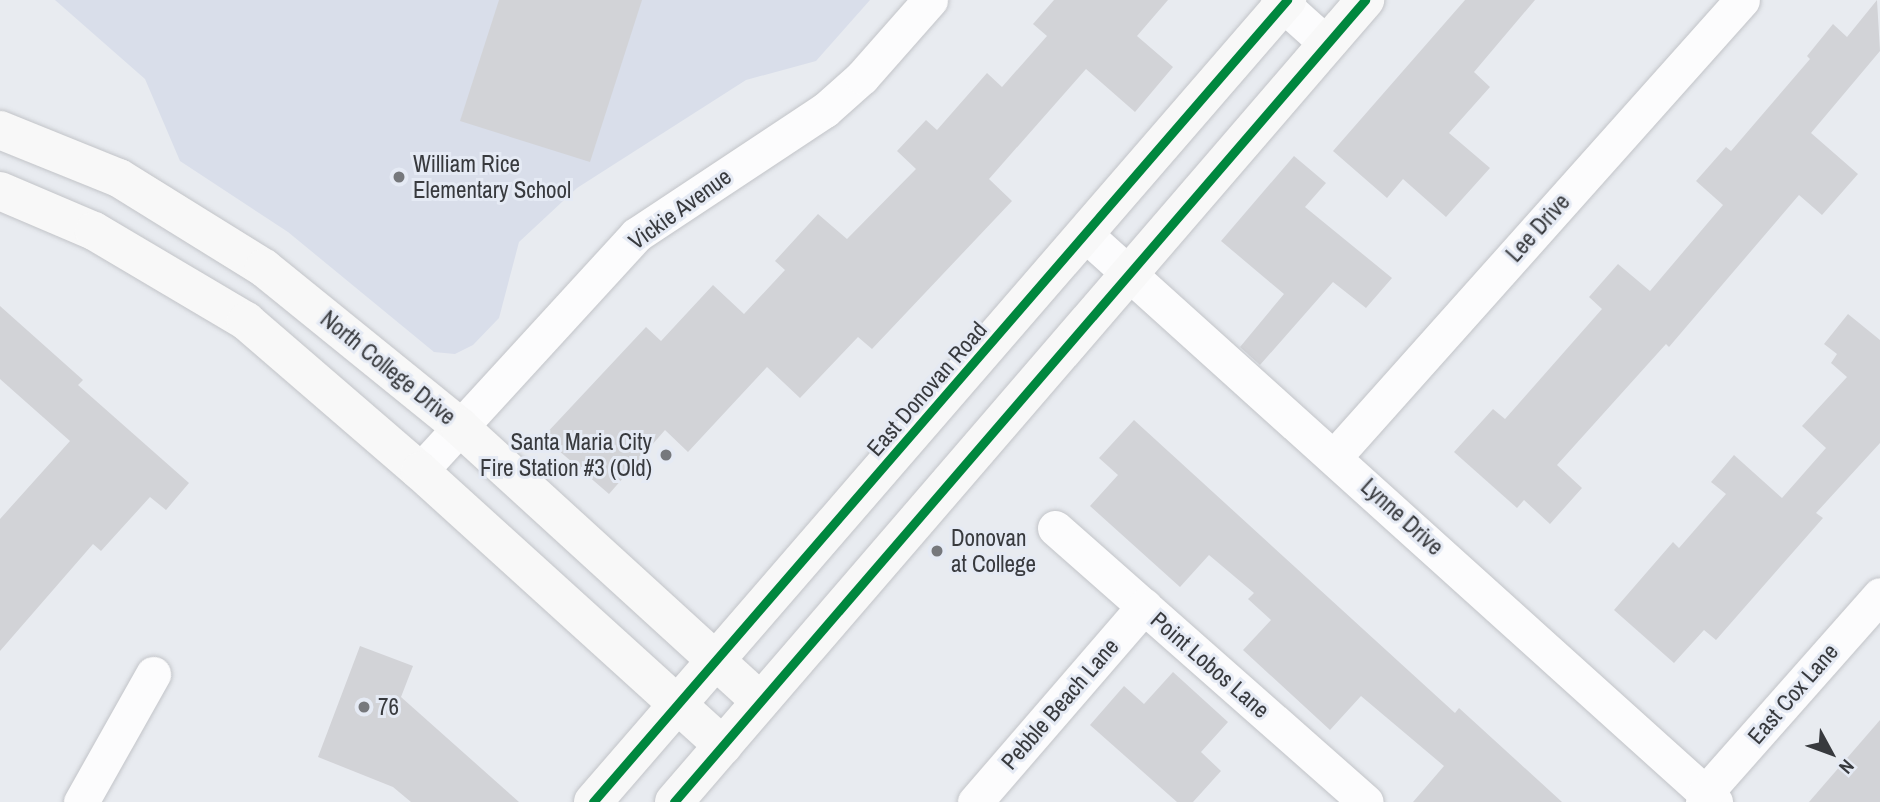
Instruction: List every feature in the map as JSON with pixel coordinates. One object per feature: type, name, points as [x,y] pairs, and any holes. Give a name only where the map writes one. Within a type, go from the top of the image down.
[{"type":"main road","points":[[674,802],[1128,271],[1364,0]]},
{"type":"main road","name":"East Donovan Road","points":[[593,802],[1086,235],[1283,2]]},
{"type":"main road","name":"North College Drive","points":[[0,130],[119,178],[264,268],[460,427],[760,701]]},
{"type":"main road","points":[[0,191],[94,231],[246,321],[420,471],[723,746]]},
{"type":"street","name":"Vickie Avenue","points":[[420,471],[636,235],[825,110],[862,77],[930,0]]},
{"type":"street","name":"Lee Drive","points":[[1335,456],[1742,0]]},
{"type":"street","points":[[1283,2],[1326,43]]},
{"type":"street","name":"Lynne Drive","points":[[1086,235],[1335,456],[1701,800]]},
{"type":"street","name":"Point Lobos Lane","points":[[1055,527],[1366,802]]},
{"type":"street","name":"East Cox Lane","points":[[1701,800],[1880,595]]},
{"type":"street","name":"Pebble Beach Lane","points":[[975,802],[1144,606]]},
{"type":"street","points":[[81,802],[153,674]]},
{"type":"shaded area","name":"William Rice Elementary School","points":[[55,0],[870,0],[816,61],[746,80],[577,188],[519,242],[499,318],[473,345],[455,354],[434,352],[288,232],[180,161],[145,79]]},
{"type":"building","points":[[499,0],[642,0],[590,162],[460,121]]},
{"type":"building","points":[[1054,0],[1168,0],[1137,36],[1173,67],[1135,112],[1086,69],[989,179],[1012,201],[872,349],[858,337],[800,398],[767,367],[688,452],[665,430],[609,494],[543,437],[646,327],[661,341],[713,285],[744,314],[785,270],[775,261],[818,214],[847,239],[916,169],[897,151],[926,120],[937,130],[987,73],[1002,87],[1047,36],[1033,24]]},
{"type":"building","points":[[1465,0],[1535,0],[1474,72],[1490,87],[1449,133],[1490,168],[1446,217],[1403,179],[1387,198],[1333,151]]},
{"type":"building","points":[[1877,0],[1880,51],[1811,133],[1858,174],[1822,215],[1799,195],[1669,347],[1666,344],[1557,465],[1582,488],[1550,524],[1524,500],[1517,508],[1454,452],[1493,409],[1505,419],[1602,309],[1589,297],[1618,264],[1650,291],[1723,205],[1696,181],[1726,147],[1731,151],[1810,59],[1807,56],[1833,24],[1847,37]]},
{"type":"building","points":[[1294,156],[1326,183],[1305,207],[1392,278],[1366,308],[1333,282],[1260,365],[1240,347],[1284,294],[1221,241]]},
{"type":"building","points":[[0,306],[83,380],[78,385],[189,483],[166,510],[150,497],[101,551],[93,544],[0,651],[0,519],[70,441],[0,379]]},
{"type":"building","points":[[1848,314],[1880,340],[1880,443],[1816,513],[1823,518],[1716,640],[1704,630],[1674,663],[1614,610],[1673,542],[1679,548],[1726,494],[1711,482],[1734,455],[1782,498],[1826,448],[1802,426],[1847,377],[1831,363],[1837,354],[1824,344]]},
{"type":"building","points":[[1134,420],[1455,713],[1459,708],[1562,802],[1413,802],[1444,766],[1361,696],[1330,730],[1243,650],[1271,620],[1248,599],[1254,593],[1209,555],[1180,587],[1090,506],[1118,475],[1099,458]]},
{"type":"building","points":[[360,646],[413,666],[401,697],[519,802],[411,802],[393,787],[318,757]]},
{"type":"building","points":[[1173,672],[1228,722],[1201,752],[1221,771],[1193,802],[1177,802],[1090,725],[1124,686],[1144,704]]},
{"type":"building","points":[[1880,720],[1880,802],[1809,802]]},
{"type":"cycle path","points":[[593,802],[1287,0]]},
{"type":"cycle path","points":[[674,802],[1365,0]]},
{"type":"place","name":"William Rice Elementary School","points":[[399,177]]},
{"type":"place","name":"Santa Maria City Fire Station #3 (Old)","points":[[666,455]]},
{"type":"place","name":"Donovan at College","points":[[937,551]]},
{"type":"place","name":"76","points":[[364,707]]}]
